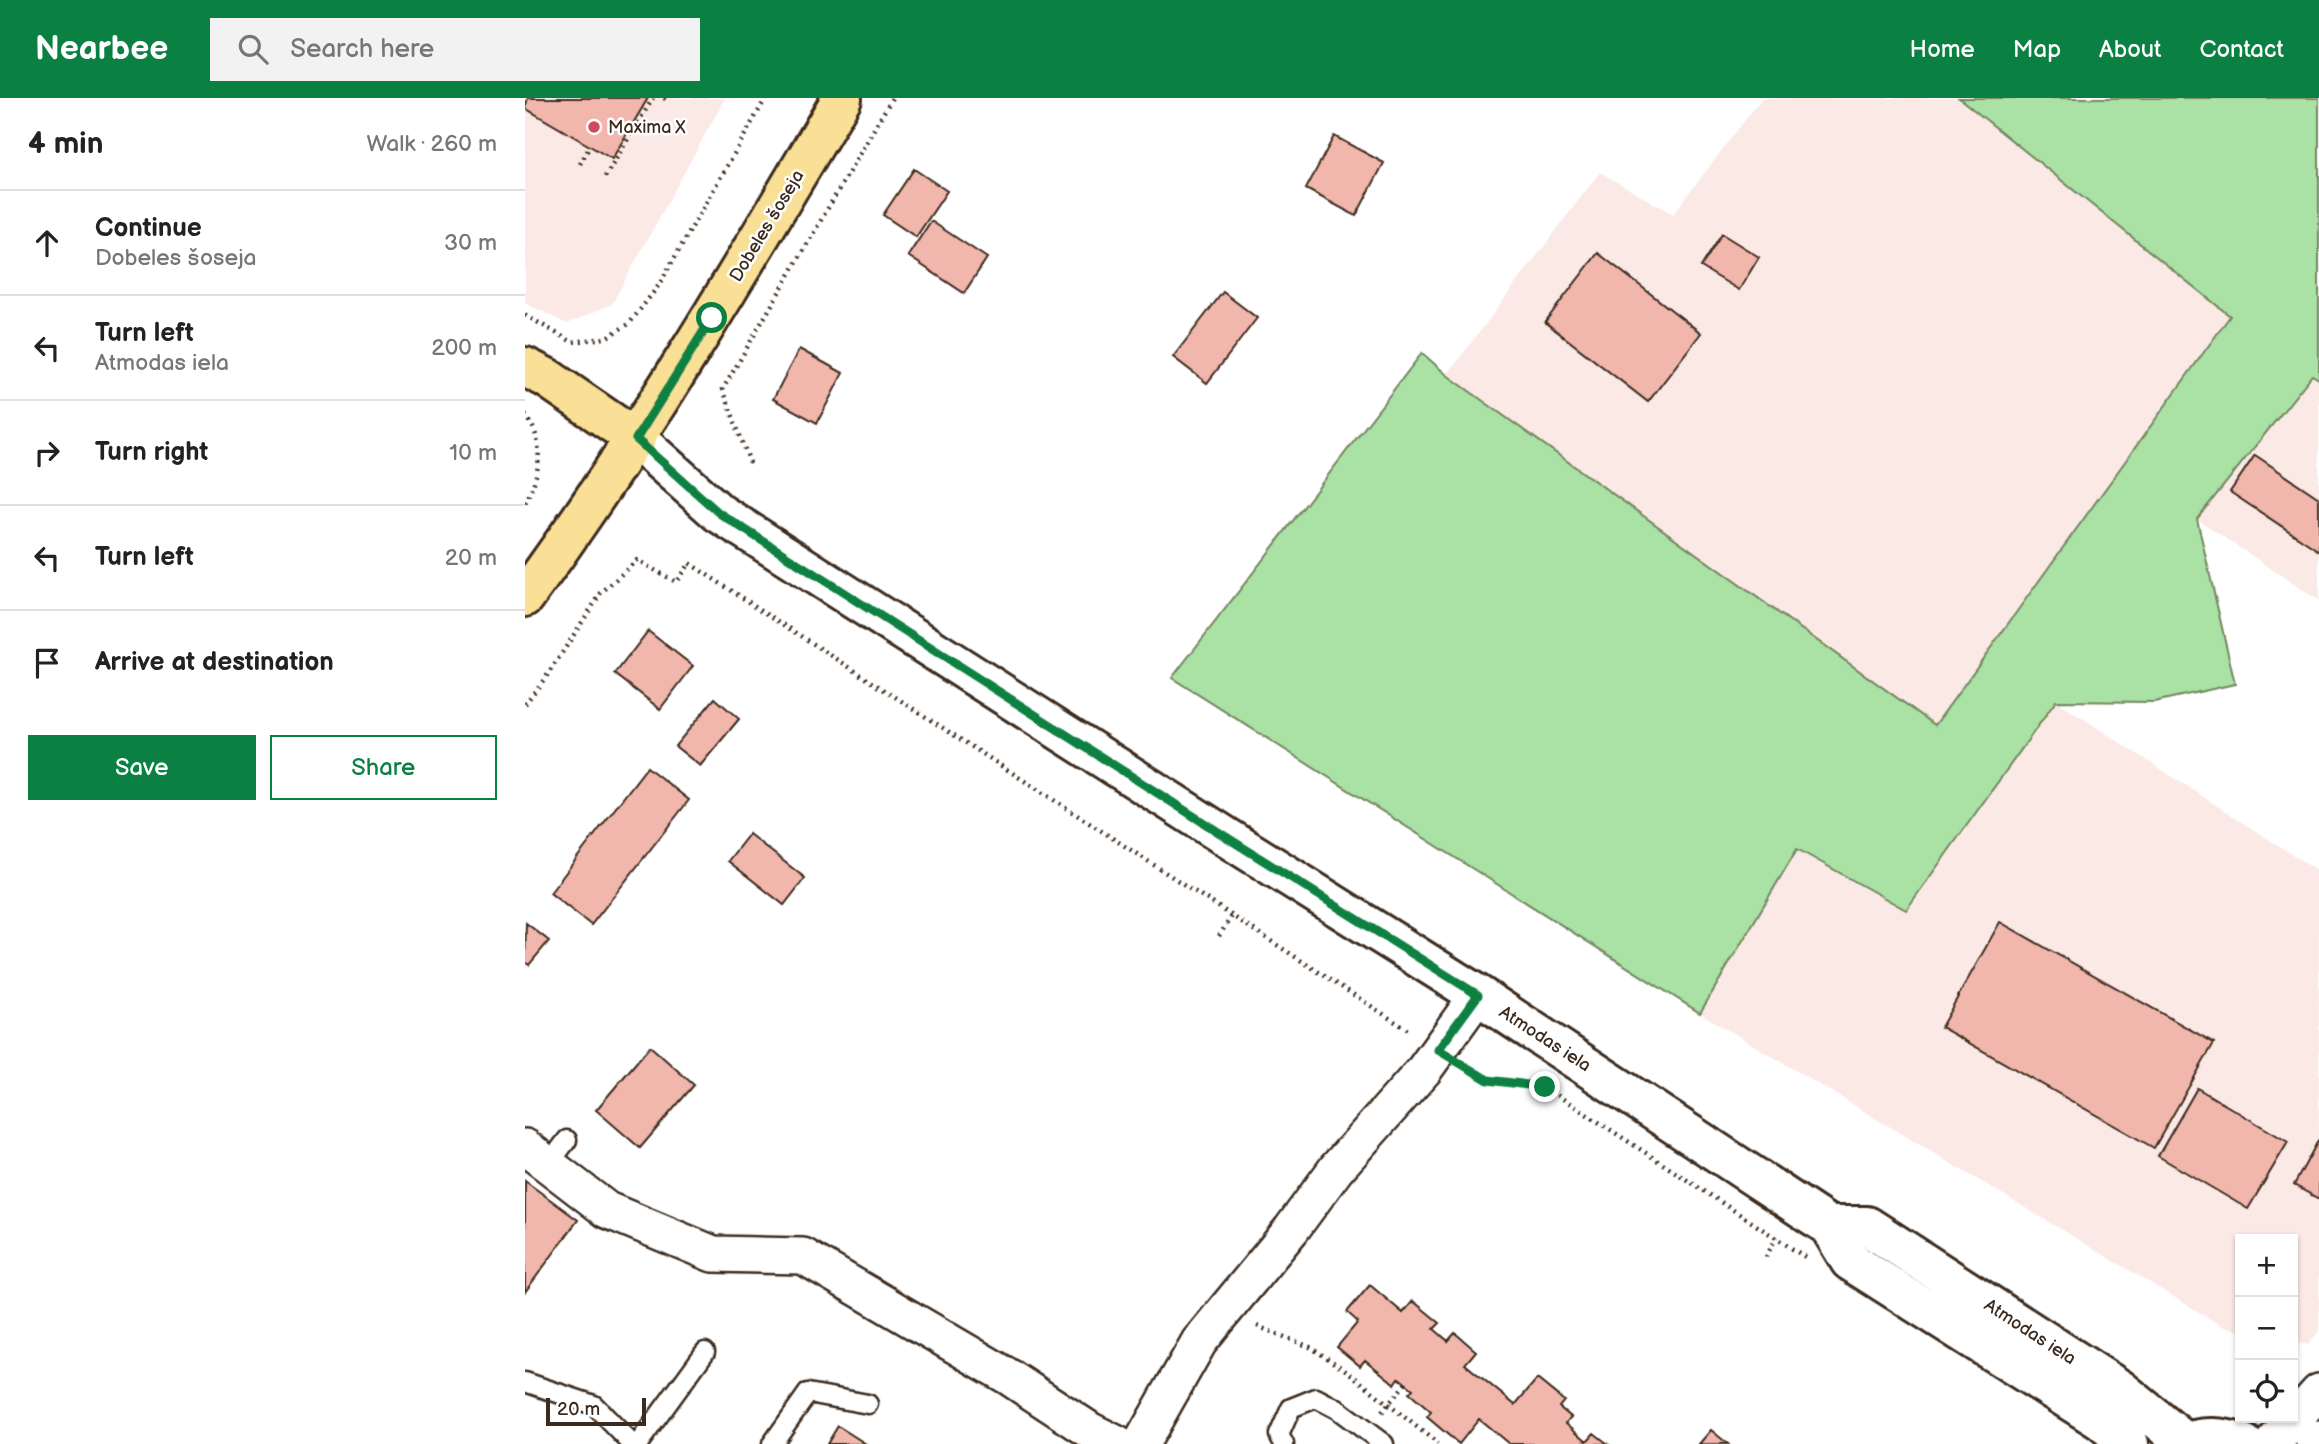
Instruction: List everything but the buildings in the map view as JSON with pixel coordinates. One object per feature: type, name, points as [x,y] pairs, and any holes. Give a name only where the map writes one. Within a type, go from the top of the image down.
[{"type":"main road","name":"Dobeles šoseja","points":[[525,597],[636,439],[727,293],[842,98]]},
{"type":"main road","name":"Atmodas iela","points":[[525,367],[547,378],[636,439],[719,513],[1478,995],[1829,1226],[1850,1262],[2102,1421],[2129,1444]]},
{"type":"main road","name":"Atmodas iela","points":[[1829,1226],[1867,1226],[2121,1390],[2183,1443]]},
{"type":"main road","points":[[2183,1443],[2205,1437],[2225,1438],[2244,1444]]},
{"type":"street","points":[[1141,1444],[1199,1342],[1291,1230],[1336,1169],[1398,1101],[1478,995]]},
{"type":"street","points":[[547,1151],[607,1210],[713,1254],[803,1255],[1009,1377],[1091,1431],[1117,1444]]},
{"type":"street","points":[[2272,1444],[2319,1392]]},
{"type":"street","points":[[2314,1444],[2319,1439]]},
{"type":"lane","points":[[638,1444],[705,1352]]},
{"type":"lane","points":[[525,1382],[594,1405],[632,1444]]},
{"type":"lane","points":[[772,1444],[808,1393],[868,1404]]},
{"type":"lane","points":[[1284,1444],[1279,1435],[1291,1408],[1316,1398],[1337,1409],[1362,1438],[1384,1444]]},
{"type":"path","points":[[605,177],[653,98]]},
{"type":"path","points":[[525,315],[572,342],[605,338],[629,324],[659,285],[766,98]]},
{"type":"path","points":[[750,463],[723,389],[892,98]]},
{"type":"path","points":[[580,164],[590,146]]},
{"type":"path","points":[[525,415],[533,423],[540,465],[525,503]]},
{"type":"path","points":[[525,704],[549,673],[601,593],[637,560],[676,582],[689,564],[1438,1050],[1488,1080],[1545,1087],[1811,1261]]},
{"type":"path","points":[[1219,936],[1232,916]]},
{"type":"path","points":[[1766,1257],[1776,1238]]},
{"type":"path","points":[[1223,1312],[1310,1347],[1347,1371],[1386,1406],[1438,1444]]},
{"type":"path","points":[[1386,1406],[1406,1383]]},
{"type":"shaded area","points":[[525,98],[725,98],[612,304],[567,324],[525,303]]},
{"type":"shaded area","points":[[1762,98],[1959,98],[2230,315],[1935,725],[1447,375],[1600,172],[1673,214]]},
{"type":"shaded area","points":[[2313,374],[2319,379],[2319,601],[2197,519]]},
{"type":"shaded area","points":[[2056,701],[2319,872],[2319,1331],[2308,1345],[2298,1343],[2298,1234],[2235,1234],[2235,1330],[2224,1327],[1700,1013],[1797,849],[1906,910]]},
{"type":"green space","points":[[1959,98],[2319,98],[2319,379],[2312,375],[2197,519],[2235,684],[2154,702],[2056,701],[1906,910],[1797,849],[1700,1013],[1172,678],[1422,353],[1447,375],[1935,725],[2230,316]]},
{"type":"place","name":"Maxima X","points":[[594,127]]},
{"type":"route","points":[[712,318],[636,439],[719,513],[1478,995],[1438,1050],[1488,1080],[1545,1087]]}]
